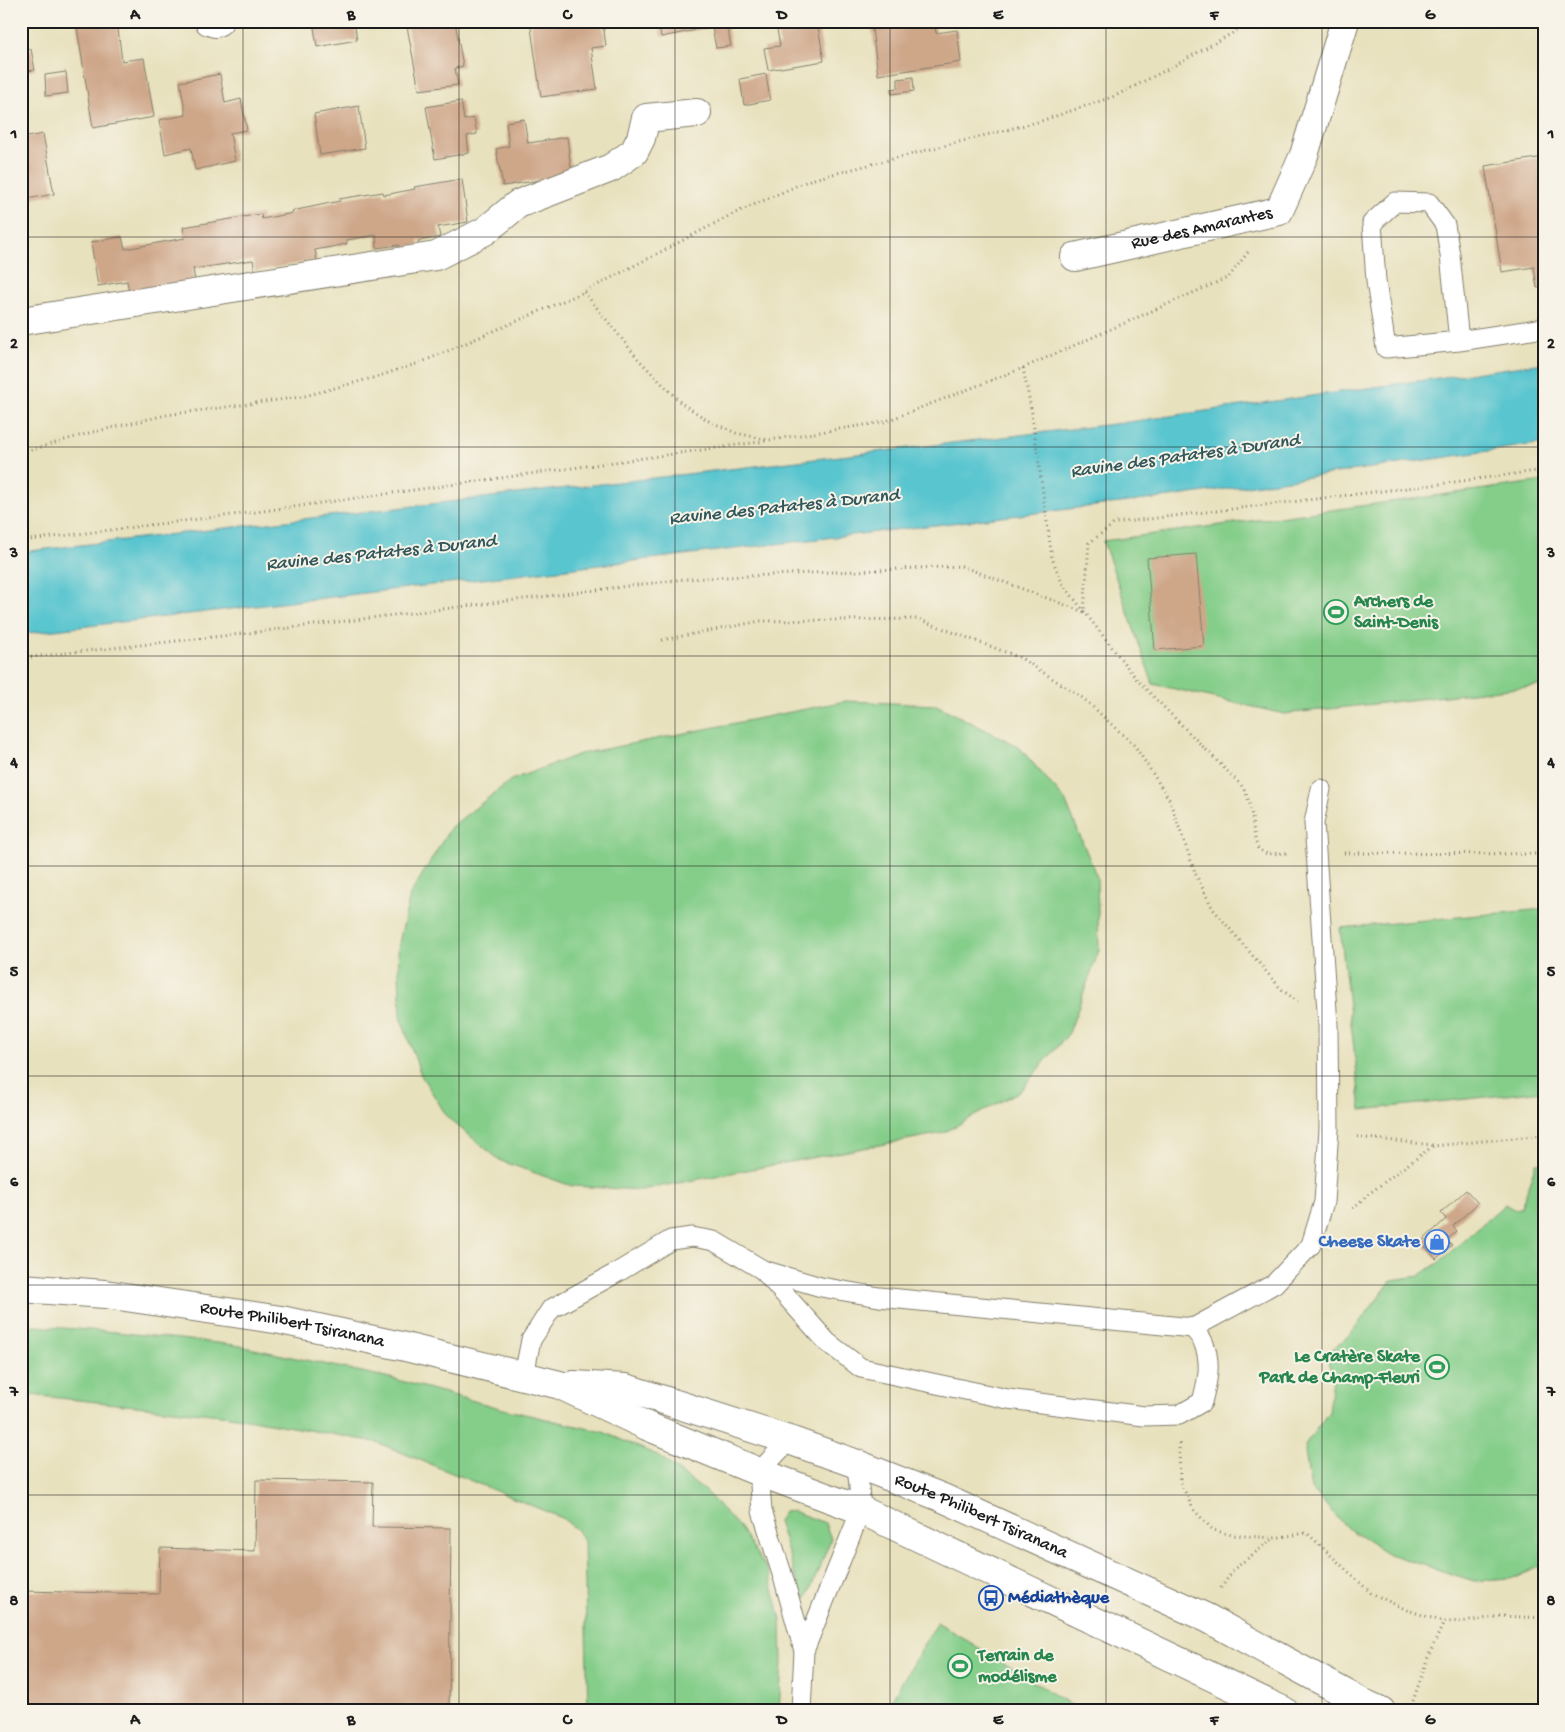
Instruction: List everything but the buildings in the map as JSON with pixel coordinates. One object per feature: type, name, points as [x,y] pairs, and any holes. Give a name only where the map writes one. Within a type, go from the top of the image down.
[{"type":"main road","points":[[209,21],[214,23],[219,21]]},
{"type":"main road","name":"Rue des Amarantes","points":[[1075,257],[1279,211],[1304,155],[1345,21]]},
{"type":"main road","points":[[21,321],[436,256],[486,231],[518,204],[611,168],[634,152],[641,138],[646,118],[697,113]]},
{"type":"main road","name":"Route Philibert Tsiranana","points":[[21,1288],[104,1294],[281,1320],[560,1384],[626,1388],[789,1440],[858,1464],[943,1498],[1207,1618],[1381,1711]]},
{"type":"main road","name":"Route Philibert Tsiranana","points":[[560,1384],[647,1426],[759,1472],[861,1510],[1284,1711]]},
{"type":"lane","points":[[1459,341],[1445,225],[1429,203],[1395,202],[1372,223],[1376,281],[1386,348],[1459,341],[1544,328]]},
{"type":"lane","points":[[524,1375],[531,1340],[551,1309],[671,1240],[692,1236],[714,1241],[763,1270],[821,1286],[879,1297],[1193,1328],[1274,1284],[1311,1245],[1324,1202],[1330,1129],[1328,1025],[1314,823],[1321,789]]},
{"type":"lane","points":[[763,1270],[826,1342],[861,1368],[1008,1399],[1144,1416],[1179,1415],[1202,1402],[1208,1380],[1204,1344],[1193,1328]]},
{"type":"lane","points":[[789,1440],[759,1472],[762,1512],[804,1651],[801,1711]]},
{"type":"lane","points":[[804,1651],[861,1510],[858,1464]]},
{"type":"path","points":[[21,452],[89,433],[166,415],[301,396],[376,377],[422,362],[584,292],[733,214],[810,180],[1041,121],[1115,96],[1254,21]]},
{"type":"path","points":[[21,542],[256,512],[769,440],[884,422],[1023,368],[1229,277],[1279,211]]},
{"type":"path","points":[[584,292],[639,360],[681,403],[709,421],[736,433],[769,440]]},
{"type":"path","points":[[1023,368],[1032,414],[1052,558],[1062,583],[1138,681],[1241,785],[1250,800],[1255,840],[1258,849],[1267,854],[1544,854]]},
{"type":"path","points":[[1084,612],[1089,543],[1115,523],[1544,470]]},
{"type":"path","points":[[21,658],[241,634],[685,579],[952,566],[961,566],[1084,612]]},
{"type":"path","points":[[662,640],[761,621],[918,619],[1021,658],[1084,699],[1135,746],[1169,799],[1196,875],[1213,909],[1281,989],[1328,1025]]},
{"type":"path","points":[[1330,1129],[1359,1138],[1433,1146],[1544,1135]]},
{"type":"path","points":[[1349,1212],[1371,1192],[1433,1146]]},
{"type":"path","points":[[1179,1415],[1180,1481],[1193,1509],[1213,1530],[1232,1535],[1274,1538],[1307,1533],[1371,1594],[1407,1610],[1444,1622],[1471,1621],[1500,1616],[1544,1618]]},
{"type":"path","points":[[1207,1618],[1222,1586],[1234,1569],[1274,1538]]},
{"type":"path","points":[[1412,1702],[1428,1657],[1444,1622]]},
{"type":"green space","name":"Archers de Saint-Denis","points":[[1544,481],[1544,685],[1284,714],[1153,684],[1103,541]]},
{"type":"green space","points":[[846,701],[936,705],[1018,746],[1065,800],[1097,877],[1099,950],[1069,1033],[1020,1091],[943,1133],[641,1190],[572,1186],[501,1161],[448,1118],[421,1075],[401,1019],[398,948],[410,895],[451,827],[511,780],[580,754]]},
{"type":"green space","points":[[1544,909],[1544,1091],[1361,1110],[1340,928]]},
{"type":"green space","name":"Le Cratère Skate Park de Champ-Fleuri","points":[[1544,1162],[1544,1564],[1518,1577],[1474,1581],[1389,1554],[1347,1528],[1311,1489],[1304,1446],[1329,1412],[1333,1379],[1326,1354],[1348,1337],[1392,1280],[1419,1276],[1438,1263],[1505,1204],[1513,1209],[1521,1208],[1536,1163]]},
{"type":"green space","points":[[21,1325],[116,1332],[235,1345],[390,1378],[507,1410],[603,1432],[657,1455],[706,1492],[740,1528],[769,1573],[781,1620],[782,1662],[779,1711],[588,1711],[584,1541],[576,1529],[562,1518],[376,1442],[230,1416],[21,1394]]},
{"type":"green space","points":[[792,1511],[825,1523],[831,1539],[807,1598],[802,1597],[778,1521],[784,1512]]},
{"type":"green space","name":"Terrain de modélisme","points":[[937,1622],[1081,1711],[885,1711]]},
{"type":"water","name":"Ravine des Patates à Durand","points":[[1544,363],[1544,443],[1170,497],[21,634],[21,552],[1114,424]]},
{"type":"place","name":"Archers de Saint-Denis","points":[[1336,612]]},
{"type":"place","name":"Cheese Skate","points":[[1437,1242]]},
{"type":"place","name":"Le Cratère Skate Park de Champ-Fleuri","points":[[1437,1367]]},
{"type":"place","name":"Médiathèque","points":[[991,1598]]},
{"type":"place","name":"Terrain de modélisme","points":[[960,1666]]}]
